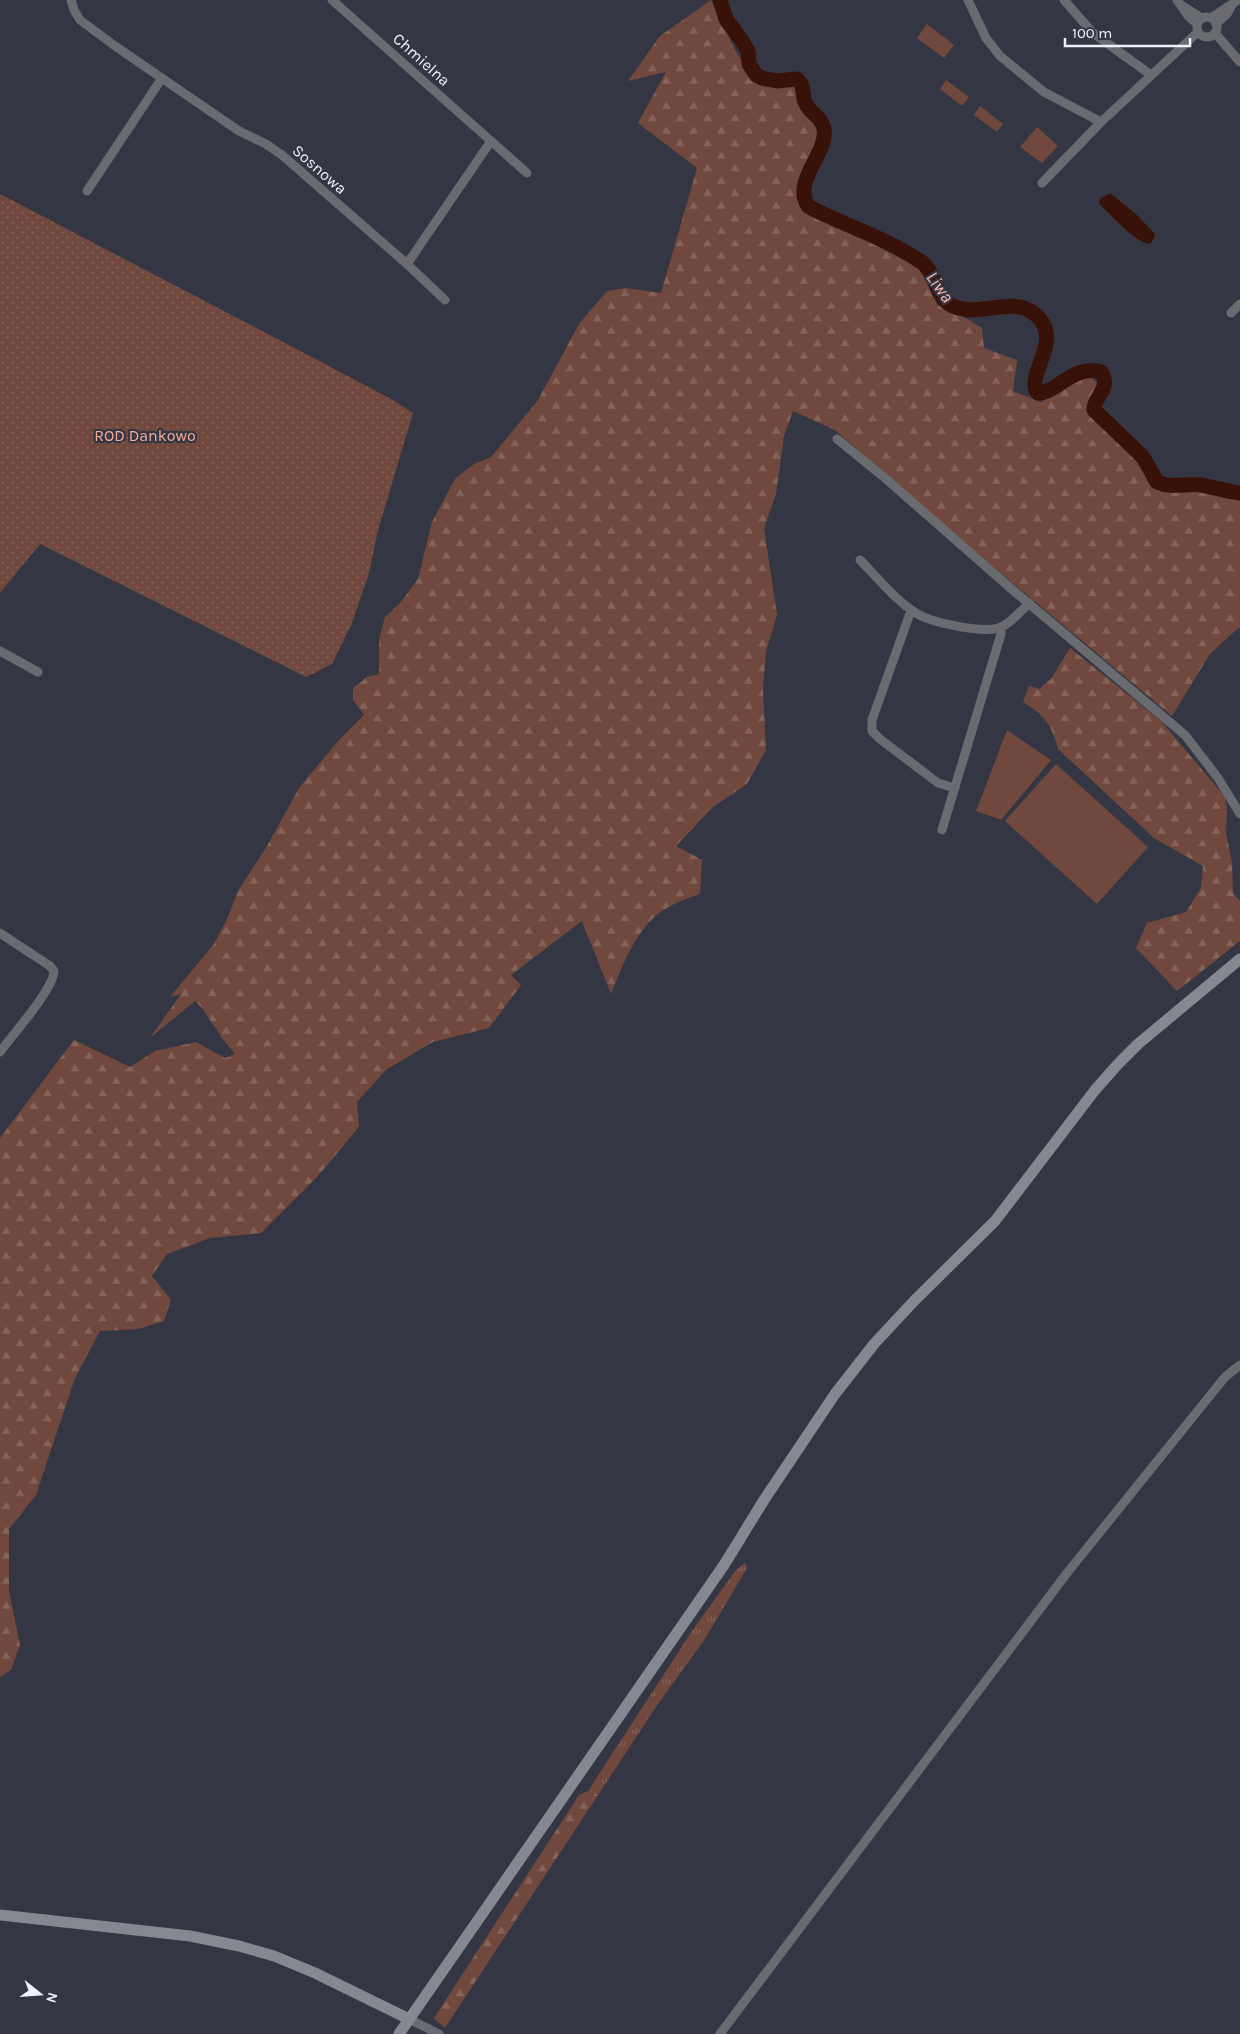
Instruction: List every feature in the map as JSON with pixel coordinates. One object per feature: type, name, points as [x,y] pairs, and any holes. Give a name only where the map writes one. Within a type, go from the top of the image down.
[{"type":"main road","points":[[399,2034],[719,1572],[835,1394],[860,1362],[914,1301],[995,1221],[1094,1090],[1118,1064],[1138,1044],[1240,959]]},
{"type":"main road","points":[[0,1915],[190,1936],[240,1946],[274,1956],[315,1973],[409,2019]]},
{"type":"street","name":"Sosnowa","points":[[72,0],[74,10],[80,20],[115,46],[239,131],[266,144],[282,155],[407,264],[445,300]]},
{"type":"street","name":"Chmielna","points":[[332,0],[527,173]]},
{"type":"street","points":[[968,0],[986,38],[1000,56],[1044,92],[1101,122]]},
{"type":"street","points":[[1064,0],[1093,33],[1151,75]]},
{"type":"street","points":[[1179,2],[1188,16],[1207,25],[1240,62]]},
{"type":"street","points":[[1042,183],[1101,122],[1151,75],[1207,25],[1235,3]]},
{"type":"street","points":[[87,191],[162,78]]},
{"type":"street","points":[[407,264],[491,141]]},
{"type":"street","points":[[1231,313],[1240,304]]},
{"type":"street","points":[[837,439],[1189,738],[1218,778],[1240,814]]},
{"type":"street","points":[[860,560],[913,611],[966,628],[989,630],[1001,627],[1029,603]]},
{"type":"street","points":[[913,611],[909,616],[872,720],[872,731],[938,782],[955,788]]},
{"type":"street","points":[[942,830],[1001,634],[1001,627]]},
{"type":"street","points":[[0,651],[38,672]]},
{"type":"street","points":[[0,933],[50,966],[54,971],[54,976],[47,990],[0,1052]]},
{"type":"street","points":[[720,2034],[1067,1573],[1225,1377],[1240,1365]]},
{"type":"street","points":[[409,2019],[439,2034]]},
{"type":"green space","points":[[711,0],[735,50],[753,80],[796,83],[803,110],[817,124],[818,142],[802,176],[801,201],[821,216],[924,271],[937,305],[957,313],[982,328],[984,348],[1017,360],[1013,391],[1041,402],[1064,389],[1075,380],[1091,377],[1098,384],[1087,406],[1110,434],[1134,458],[1150,481],[1177,492],[1197,489],[1213,495],[1240,500],[1240,628],[1210,654],[1172,716],[966,544],[835,430],[793,411],[784,436],[776,494],[764,528],[777,615],[766,651],[763,689],[766,750],[747,784],[713,807],[676,846],[702,860],[700,894],[675,904],[652,919],[633,945],[611,994],[582,921],[511,975],[521,985],[489,1028],[433,1042],[387,1069],[357,1102],[359,1127],[318,1176],[261,1233],[210,1238],[167,1254],[152,1276],[171,1300],[164,1321],[138,1329],[100,1331],[75,1378],[36,1495],[9,1529],[9,1591],[20,1645],[11,1670],[0,1677],[0,1138],[74,1040],[130,1067],[155,1051],[196,1042],[225,1058],[235,1054],[195,1001],[150,1038],[181,994],[170,997],[214,944],[228,917],[238,891],[267,846],[299,788],[339,740],[364,715],[353,700],[353,688],[367,677],[379,674],[379,640],[385,617],[401,602],[418,579],[432,522],[455,479],[474,464],[491,457],[538,400],[579,324],[607,291],[626,288],[661,293],[697,168],[638,123],[666,72],[628,81],[660,36]]},
{"type":"green space","points":[[927,24],[954,45],[944,58],[917,38]]},
{"type":"green space","points":[[946,80],[969,97],[962,106],[940,89]]},
{"type":"green space","points":[[980,106],[1003,124],[997,132],[974,115]]},
{"type":"green space","points":[[1037,127],[1058,146],[1042,163],[1020,147]]},
{"type":"green space","name":"ROD Dankowo","points":[[0,194],[391,399],[413,413],[378,530],[369,573],[352,623],[332,664],[306,677],[40,544],[0,593]]},
{"type":"green space","points":[[1070,648],[1161,721],[1225,797],[1227,810],[1226,833],[1232,862],[1233,893],[1240,901],[1240,941],[1177,991],[1136,948],[1147,923],[1186,912],[1201,888],[1203,866],[1154,838],[1058,749],[1050,726],[1042,716],[1023,702],[1029,686],[1039,689],[1051,679]]},
{"type":"green space","points":[[1007,730],[1051,760],[1001,820],[976,811]]},
{"type":"green space","points":[[1056,764],[1148,847],[1097,904],[1005,821]]},
{"type":"green space","points":[[745,1563],[747,1568],[705,1639],[658,1704],[598,1795],[588,1791],[694,1628],[736,1570]]},
{"type":"green space","points":[[588,1791],[598,1795],[445,2028],[434,2018],[579,1795]]},
{"type":"shaded area","points":[[1110,193],[1137,215],[1155,234],[1150,244],[1130,234],[1099,204],[1100,199]]},
{"type":"waterway","name":"Liwa","points":[[720,0],[726,19],[748,51],[749,64],[756,75],[777,81],[797,79],[802,85],[806,104],[823,125],[824,138],[821,148],[804,187],[804,196],[808,206],[891,244],[920,261],[929,271],[942,297],[953,306],[975,310],[1009,306],[1019,307],[1030,311],[1039,318],[1045,327],[1047,338],[1035,378],[1035,386],[1038,393],[1051,389],[1082,372],[1091,370],[1101,372],[1104,383],[1094,405],[1094,410],[1143,457],[1157,482],[1168,485],[1201,485],[1240,493]]}]
